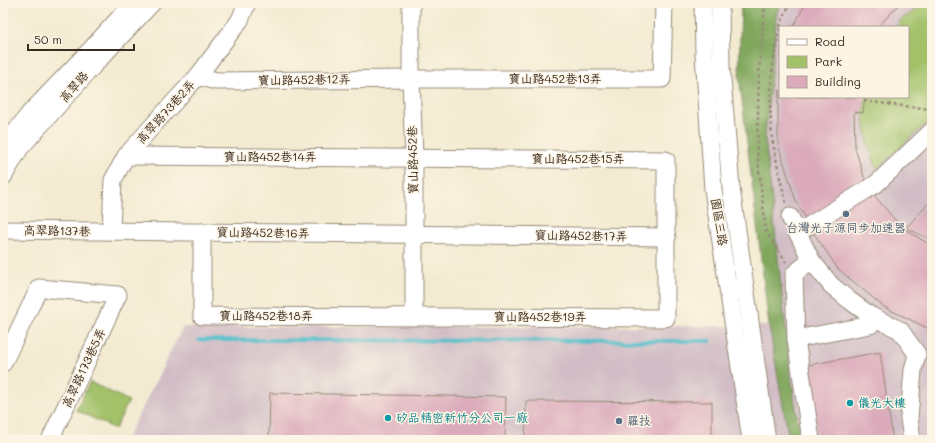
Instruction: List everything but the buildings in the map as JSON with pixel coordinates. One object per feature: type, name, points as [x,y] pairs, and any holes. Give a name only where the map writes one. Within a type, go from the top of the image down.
[{"type":"street","name":"高翠路","points":[[3,148],[30,113],[133,3]]},
{"type":"street","name":"高翠路","points":[[3,177],[20,148],[92,67],[152,3]]},
{"type":"street","name":"高翠路73巷2弄","points":[[111,231],[114,180],[126,156],[198,76],[240,20],[247,3]]},
{"type":"street","name":"寶山路452巷","points":[[411,3],[411,79],[414,158],[414,317]]},
{"type":"street","name":"寶山路452巷13弄","points":[[411,79],[662,79],[664,3]]},
{"type":"street","name":"園區三路","points":[[703,3],[704,54],[714,189],[750,440]]},
{"type":"street","name":"園區三路","points":[[720,3],[721,66],[731,188],[767,440]]},
{"type":"street","name":"寶山路452巷12弄","points":[[198,76],[216,81],[411,79]]},
{"type":"street","points":[[802,230],[876,184],[932,130]]},
{"type":"street","name":"寶山路452巷14弄","points":[[126,156],[414,158]]},
{"type":"street","name":"寶山路452巷15弄","points":[[414,158],[666,160],[667,237]]},
{"type":"street","points":[[790,217],[802,230],[811,260],[831,285],[872,316],[900,330],[917,354],[913,370],[909,418],[912,440]]},
{"type":"street","name":"高翠路137巷","points":[[3,230],[111,231]]},
{"type":"street","name":"寶山路452巷16弄","points":[[111,231],[414,234]]},
{"type":"street","name":"寶山路452巷18弄","points":[[202,232],[202,316],[414,317]]},
{"type":"street","name":"寶山路452巷17弄","points":[[414,234],[667,237]]},
{"type":"street","name":"寶山路452巷19弄","points":[[414,317],[666,318],[667,237]]},
{"type":"street","points":[[811,260],[794,274],[796,339],[811,440]]},
{"type":"street","name":"高翠路173巷5弄","points":[[3,363],[39,288],[118,295],[50,440]]},
{"type":"street","points":[[796,339],[870,324],[872,316]]},
{"type":"path","points":[[766,3],[759,74],[758,150],[766,232],[794,274]]},
{"type":"path","points":[[781,26],[790,3]]},
{"type":"path","points":[[779,33],[773,61],[771,111],[772,138],[790,217]]},
{"type":"path","points":[[864,101],[932,109]]},
{"type":"shaded area","points":[[741,3],[932,3],[932,440],[126,440],[183,327],[769,326],[739,75]]},
{"type":"green space","points":[[741,3],[782,3],[777,12],[765,137],[791,377],[801,440],[789,440],[769,326],[739,75]]},
{"type":"green space","points":[[925,3],[932,3],[932,102],[929,112],[931,119],[877,169],[868,145],[863,113],[865,98],[909,98],[909,26],[897,26],[901,20]]},
{"type":"green space","points":[[90,382],[129,401],[115,429],[76,410]]},
{"type":"waterway","points":[[199,340],[710,341]]},
{"type":"place","name":"台灣光子源同步加速器","points":[[846,214]]},
{"type":"place","name":"儀光大樓","points":[[850,403]]},
{"type":"place","name":"矽品精密新竹分公司一廠","points":[[388,418]]},
{"type":"place","name":"羅技","points":[[619,421]]}]
